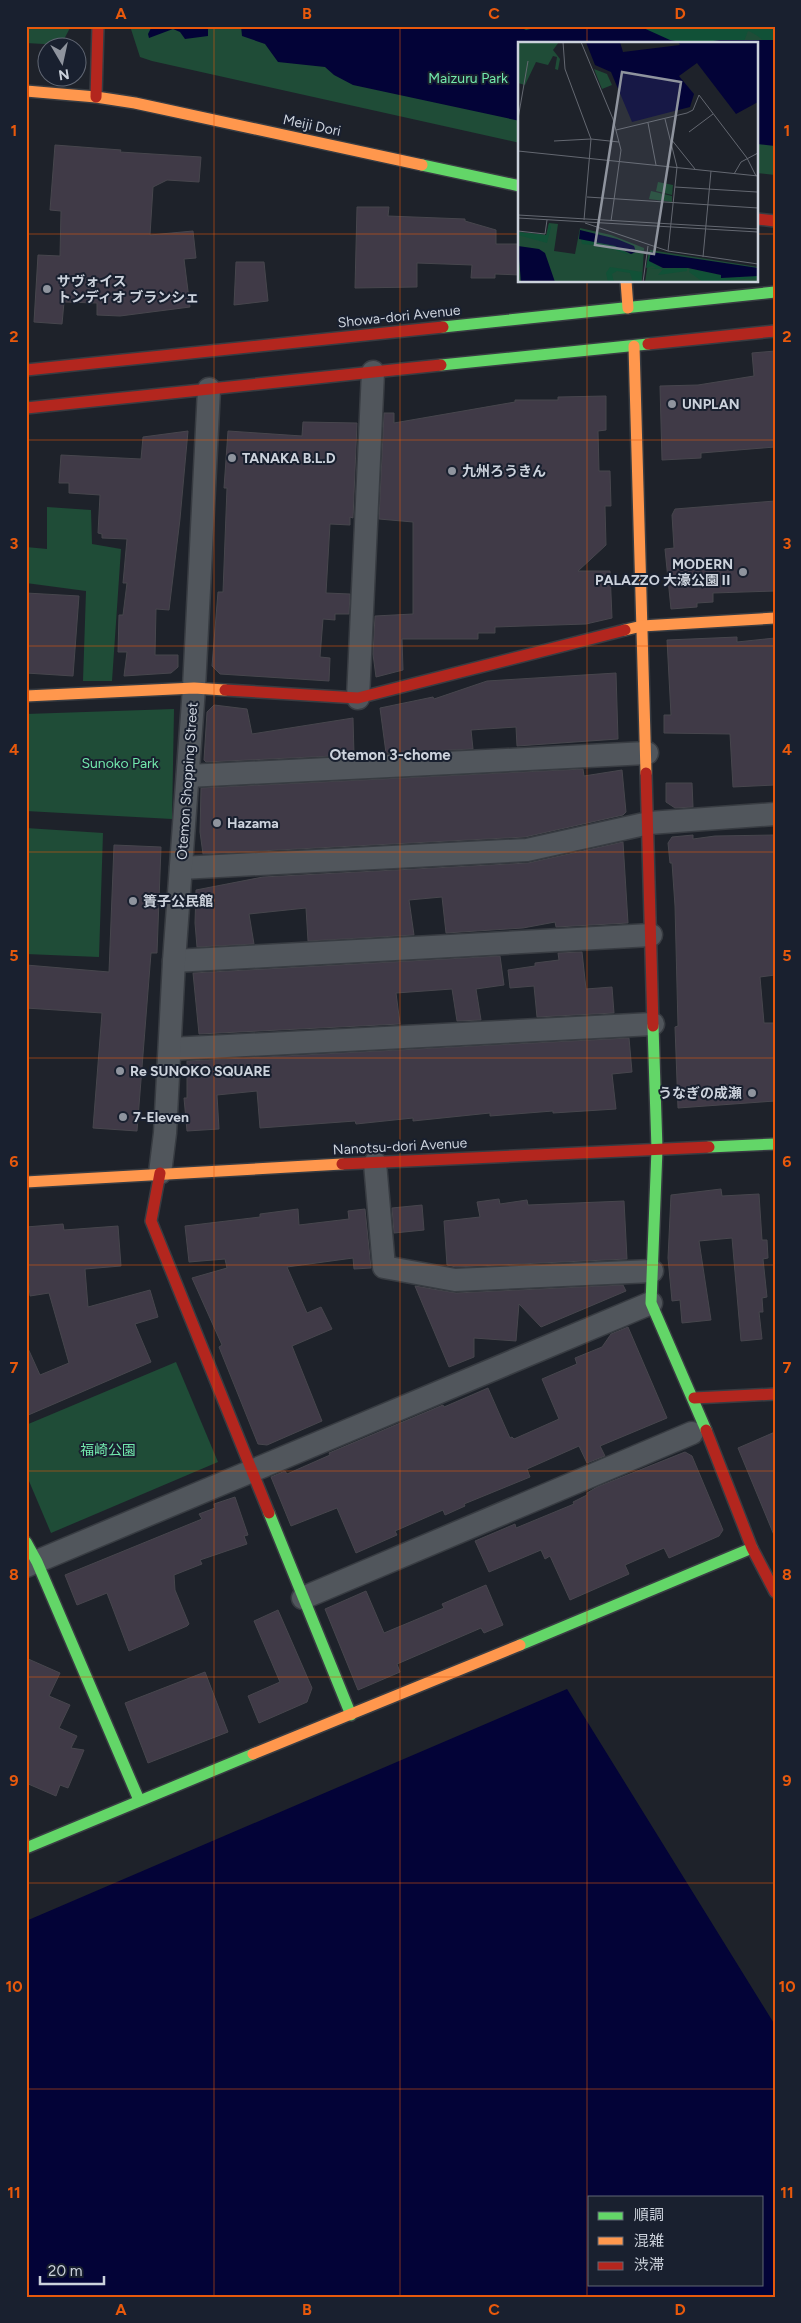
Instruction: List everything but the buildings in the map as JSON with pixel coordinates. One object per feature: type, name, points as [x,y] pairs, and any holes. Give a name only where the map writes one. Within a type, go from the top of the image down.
[{"type":"street","points":[[96,97],[98,26]]},
{"type":"street","name":"Meiji Dori","points":[[26,91],[96,97],[221,120],[518,186]]},
{"type":"street","points":[[758,219],[775,221]]},
{"type":"street","points":[[626,282],[628,308]]},
{"type":"street","name":"Showa-dori Avenue","points":[[26,370],[775,292]]},
{"type":"street","points":[[26,408],[775,331]]},
{"type":"street","points":[[634,346],[657,1149],[651,1303],[694,1398],[752,1548],[775,1592]]},
{"type":"street","points":[[358,698],[374,372]]},
{"type":"street","name":"Otemon Shopping Street","points":[[160,1173],[165,1133],[174,961],[194,688],[209,389]]},
{"type":"street","points":[[26,696],[194,688],[358,698],[642,626],[775,618]]},
{"type":"street","points":[[188,776],[647,753]]},
{"type":"street","points":[[181,868],[527,850],[649,823],[775,814]]},
{"type":"street","points":[[174,961],[651,935]]},
{"type":"street","points":[[170,1049],[653,1024]]},
{"type":"street","name":"Nanotsu-dori Avenue","points":[[26,1182],[160,1173],[775,1144]]},
{"type":"street","points":[[375,1163],[384,1267],[455,1280],[652,1271]]},
{"type":"street","points":[[160,1173],[151,1221],[350,1715]]},
{"type":"street","points":[[30,1562],[651,1303]]},
{"type":"street","points":[[694,1398],[775,1394]]},
{"type":"street","points":[[303,1598],[692,1433]]},
{"type":"street","points":[[26,1542],[30,1562],[138,1800]]},
{"type":"street","points":[[26,1848],[138,1800],[350,1715],[752,1548]]},
{"type":"green space","points":[[26,26],[71,26],[65,38],[38,38],[38,44],[26,43]]},
{"type":"green space","name":"Maizuru Park","points":[[130,26],[775,26],[775,175],[758,173],[758,42],[518,42],[518,143],[140,57]]},
{"type":"green space","points":[[521,26],[775,26],[775,46],[748,31],[744,42],[564,42],[527,38]]},
{"type":"green space","points":[[47,507],[91,510],[92,544],[121,549],[112,681],[83,681],[86,591],[26,583],[29,563],[26,562],[26,547],[47,549]]},
{"type":"green space","name":"Sunoko Park","points":[[174,709],[172,819],[26,811],[26,714]]},
{"type":"green space","points":[[26,828],[103,833],[99,957],[26,954]]},
{"type":"green space","name":"福崎公園","points":[[176,1362],[218,1462],[51,1533],[26,1474],[26,1425]]},
{"type":"shaded area","points":[[152,26],[208,26],[208,36],[185,39],[180,32],[173,29],[149,38],[148,34]]},
{"type":"shaded area","points":[[241,26],[518,26],[526,30],[544,26],[639,26],[670,40],[681,42],[518,42],[518,121],[353,85],[334,75],[325,67],[278,62],[265,44],[242,36]]},
{"type":"shaded area","points":[[720,40],[775,40],[775,146],[758,144],[758,42],[706,42]]},
{"type":"shaded area","points":[[567,1689],[775,2025],[775,2297],[26,2297],[26,1921]]},
{"type":"traffic: fast","points":[[422,165],[518,186]]},
{"type":"traffic: fast","points":[[443,327],[775,292]]},
{"type":"traffic: fast","points":[[441,365],[648,344]]},
{"type":"traffic: fast","points":[[653,1026],[657,1149],[651,1303],[706,1430]]},
{"type":"traffic: fast","points":[[709,1147],[775,1144]]},
{"type":"traffic: fast","points":[[269,1513],[351,1715]]},
{"type":"traffic: fast","points":[[26,1542],[37,1562],[139,1800]]},
{"type":"traffic: fast","points":[[520,1645],[752,1548]]},
{"type":"traffic: fast","points":[[26,1848],[253,1754]]},
{"type":"traffic: slow","points":[[26,91],[96,97],[135,103],[422,165]]},
{"type":"traffic: slow","points":[[626,282],[628,308]]},
{"type":"traffic: slow","points":[[634,346],[646,773]]},
{"type":"traffic: slow","points":[[625,630],[642,626],[775,618]]},
{"type":"traffic: slow","points":[[26,696],[194,688],[225,690]]},
{"type":"traffic: slow","points":[[26,1182],[342,1164]]},
{"type":"traffic: slow","points":[[253,1754],[520,1645]]},
{"type":"traffic: jam","points":[[96,97],[98,26]]},
{"type":"traffic: jam","points":[[758,219],[775,221]]},
{"type":"traffic: jam","points":[[26,370],[443,327]]},
{"type":"traffic: jam","points":[[648,344],[775,331]]},
{"type":"traffic: jam","points":[[26,408],[441,365]]},
{"type":"traffic: jam","points":[[225,690],[358,698],[625,630]]},
{"type":"traffic: jam","points":[[646,773],[653,1026]]},
{"type":"traffic: jam","points":[[342,1164],[709,1147]]},
{"type":"traffic: jam","points":[[160,1173],[151,1221],[269,1513]]},
{"type":"traffic: jam","points":[[694,1398],[775,1394]]},
{"type":"traffic: jam","points":[[706,1430],[752,1548],[775,1592]]},
{"type":"place","name":"サヴォイス トンディオ ブランシェ","points":[[47,289]]},
{"type":"place","name":"UNPLAN","points":[[672,404]]},
{"type":"place","name":"TANAKA B.L.D","points":[[232,458]]},
{"type":"place","name":"九州ろうきん","points":[[452,471]]},
{"type":"place","name":"MODERN PALAZZO 大濠公園Ⅱ","points":[[743,572]]},
{"type":"place","name":"Hazama","points":[[217,823]]},
{"type":"place","name":"簀子公民館","points":[[133,901]]},
{"type":"place","name":"Re SUNOKO SQUARE","points":[[120,1071]]},
{"type":"place","name":"うなぎの成瀬","points":[[752,1093]]},
{"type":"place","name":"7-Eleven","points":[[123,1117]]},
{"type":"district","name":"Otemon 3-chome","points":[[390,755]]}]
